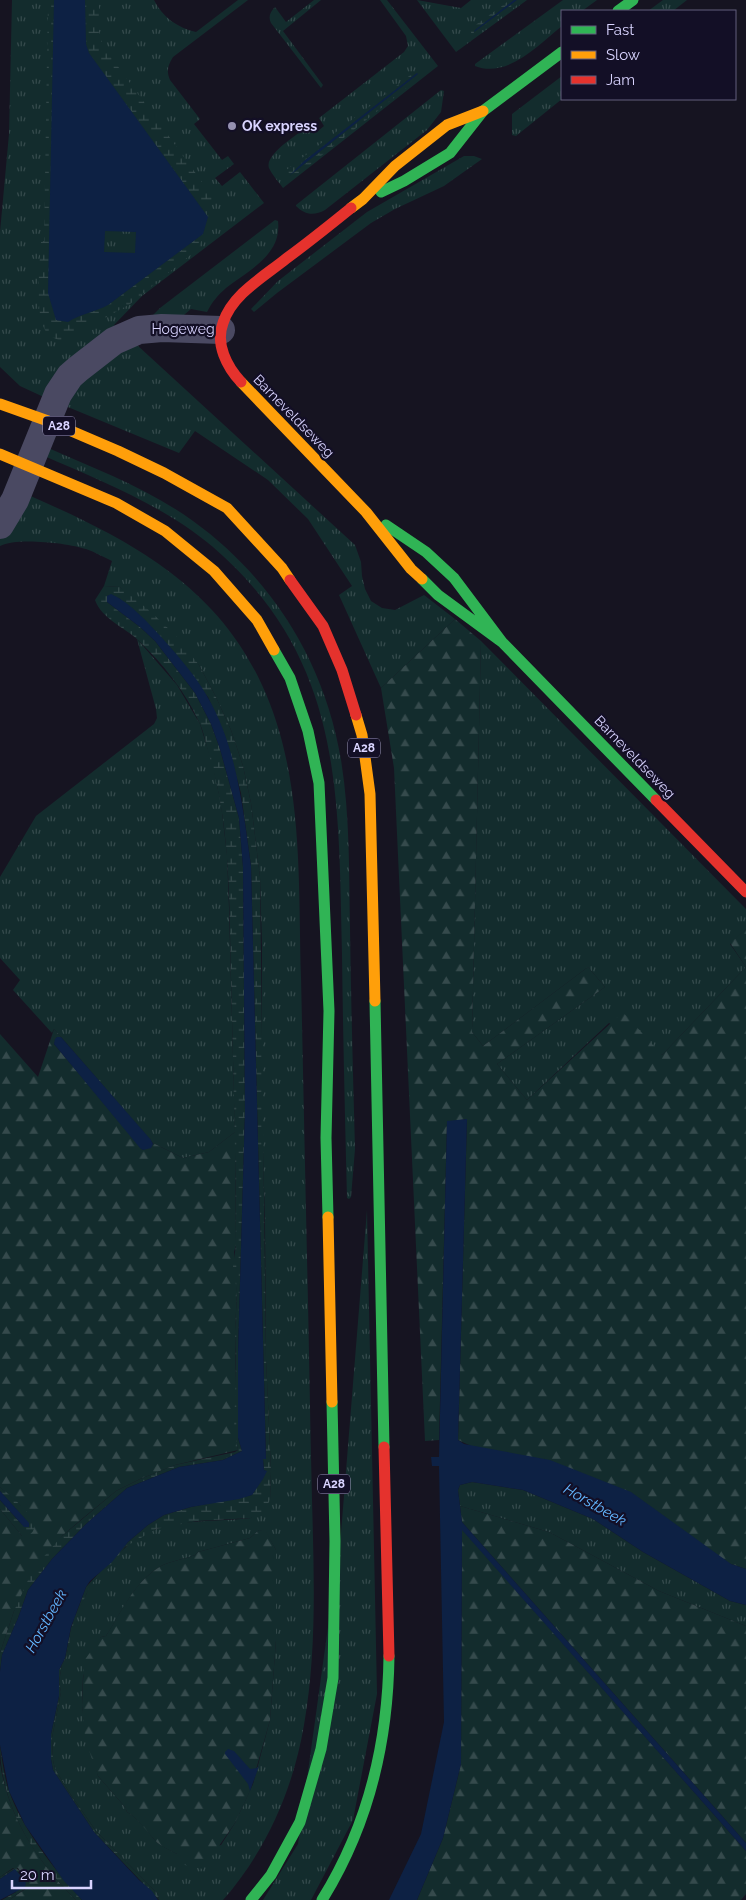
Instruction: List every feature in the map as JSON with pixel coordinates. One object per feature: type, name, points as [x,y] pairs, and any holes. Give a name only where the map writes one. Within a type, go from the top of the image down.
[{"type":"main road","points":[[619,10],[633,0]]},
{"type":"main road","name":"Hogeweg","points":[[221,330],[224,316],[233,303],[363,200],[394,166],[447,125],[483,111],[561,53]]},
{"type":"main road","name":"Hogeweg","points":[[363,200],[404,181],[450,154],[483,111]]},
{"type":"main road","name":"Barneveldseweg","points":[[221,330],[220,347],[224,359],[234,375],[366,512],[411,569],[438,595],[502,642]]},
{"type":"main road","name":"A28","points":[[0,404],[48,421],[164,473],[227,508],[282,568],[323,626],[342,670],[362,735],[370,794],[389,1660],[383,1730],[374,1778],[362,1819],[349,1852],[334,1883],[322,1900]]},
{"type":"main road","name":"A28","points":[[0,454],[116,503],[165,532],[214,571],[258,620],[290,678],[308,731],[319,783],[329,1011],[326,1138],[335,1540],[332,1678],[321,1749],[300,1822],[271,1875],[250,1900]]},
{"type":"main road","name":"Barneveldseweg","points":[[366,512],[426,552],[454,578],[502,642],[746,892]]},
{"type":"street","name":"Hogeweg","points":[[0,525],[15,500],[58,394],[70,376],[123,336],[148,328],[221,330]]},
{"type":"green space","points":[[12,0],[154,0],[161,12],[171,21],[183,28],[196,32],[238,0],[248,0],[173,57],[169,65],[168,74],[170,80],[200,119],[194,124],[222,160],[228,156],[234,164],[215,178],[222,186],[240,172],[264,203],[142,296],[114,325],[117,330],[48,399],[20,386],[0,367],[0,232],[9,134]]},
{"type":"green space","points":[[48,0],[54,0],[48,293],[51,307],[68,322],[77,316],[108,305],[203,234],[199,248],[130,304],[103,319],[80,325],[65,342],[48,334],[43,327],[38,290],[41,242],[44,241]]},
{"type":"green space","points":[[85,0],[99,0],[99,32],[103,46],[213,197],[208,217],[89,53],[86,44]]},
{"type":"green space","points":[[314,0],[321,0],[283,31],[323,85],[321,88],[271,23],[270,19],[275,7],[286,22]]},
{"type":"green space","points":[[380,0],[387,0],[438,66],[283,188],[269,168],[272,156],[292,138],[312,124],[318,131],[324,126],[319,118],[404,52],[408,46],[406,36]]},
{"type":"green space","points":[[417,0],[461,8],[471,0],[527,0],[456,52]]},
{"type":"green space","points":[[510,0],[514,0],[474,31],[476,32],[517,0],[524,0],[476,35],[472,35],[470,29]]},
{"type":"green space","points":[[563,0],[597,0],[583,10],[561,10],[561,27],[533,50],[511,64],[487,69],[475,66],[475,64]]},
{"type":"green space","points":[[663,0],[687,0],[674,10],[649,10]]},
{"type":"green space","points":[[417,70],[421,73],[419,78],[292,179],[288,181],[284,178],[283,174]],"holes":[[[417,73],[418,75],[290,176],[304,161]]]},
{"type":"green space","points":[[561,77],[561,100],[516,136],[512,135],[512,114]]},
{"type":"green space","points":[[441,90],[444,91],[441,112],[427,130],[325,210],[310,214],[296,206],[296,205]]},
{"type":"green space","points":[[464,156],[474,156],[482,159],[444,186],[395,209],[371,223],[254,312],[251,309],[278,281],[367,212]]},
{"type":"green space","points":[[275,220],[278,221],[278,233],[275,243],[269,252],[254,268],[223,291],[207,312],[191,309],[178,320],[149,319],[160,308]]},
{"type":"green space","points":[[137,345],[355,545],[361,562],[365,589],[371,601],[382,608],[395,610],[424,595],[455,619],[381,688],[339,595],[352,586],[308,519],[268,480],[195,431],[179,453],[63,405],[77,380],[127,346]]},
{"type":"green space","points":[[46,447],[140,489],[193,521],[221,544],[247,569],[270,596],[291,626],[308,657],[322,690],[333,724],[341,760],[348,823],[355,1149],[351,1197],[349,1199],[347,1198],[339,840],[334,786],[326,734],[311,684],[288,636],[256,591],[213,547],[194,532],[152,506],[109,484],[42,455]]},
{"type":"green space","points":[[26,494],[62,510],[131,546],[163,567],[193,591],[219,618],[242,649],[262,685],[276,720],[292,792],[300,903],[313,1641],[304,1725],[293,1773],[276,1818],[265,1840],[223,1900],[159,1900],[158,1894],[96,1831],[71,1795],[55,1769],[52,1738],[61,1692],[59,1682],[62,1664],[66,1658],[74,1618],[89,1586],[94,1580],[126,1547],[139,1537],[153,1530],[185,1523],[251,1518],[270,1500],[271,1471],[266,1359],[262,1113],[262,945],[260,877],[251,803],[243,766],[231,730],[199,665],[120,587],[104,586],[112,561],[86,549],[55,543],[29,541],[8,543],[0,546],[0,537]],"holes":[[[259,1530],[266,1532],[276,1550],[276,1640],[270,1720],[253,1784],[235,1823],[221,1845],[177,1854],[155,1841],[141,1824],[127,1812],[125,1807],[98,1776],[84,1721],[82,1705],[83,1676],[101,1637],[106,1636],[129,1598],[143,1580],[165,1564],[195,1555],[198,1552],[250,1538]]]},
{"type":"green space","points":[[104,586],[120,587],[150,611],[175,635],[199,665],[231,730],[243,766],[251,803],[260,877],[266,1359],[271,1471],[270,1500],[265,1509],[251,1518],[197,1521],[156,1529],[125,1547],[111,1566],[90,1585],[75,1618],[66,1658],[62,1664],[71,1628],[86,1587],[128,1542],[148,1525],[164,1515],[191,1507],[252,1495],[266,1471],[264,1470],[263,1459],[266,1458],[251,866],[241,793],[226,739],[208,697],[120,599],[112,595],[107,596],[107,602],[155,641],[195,693],[211,724],[220,749],[239,818],[243,867],[245,1110],[238,1352],[238,1438],[242,1451],[223,1460],[179,1467],[127,1488],[86,1524],[52,1559],[28,1590],[2,1655],[0,1672],[0,1653],[14,1611],[29,1578],[40,1561],[62,1536],[116,1491],[140,1479],[175,1465],[238,1450],[234,1431],[237,1292],[233,1266],[236,1245],[236,1211],[230,920],[228,864],[221,809],[201,726],[173,678],[138,640],[108,618],[98,607],[95,600]]},
{"type":"green space","points":[[455,619],[481,641],[472,1032],[483,1046],[588,967],[605,987],[497,1064],[527,1100],[623,1012],[662,1055],[746,967],[746,1569],[731,1564],[458,1440],[467,1119],[447,1122],[439,1440],[425,1441],[394,768],[381,688]]},
{"type":"green space","points":[[137,639],[177,685],[200,724],[213,766],[221,804],[227,855],[235,1132],[209,1152],[183,1158],[153,1143],[54,1029],[52,1033],[13,990],[20,980],[0,958],[0,877],[36,816],[154,724],[157,718]]},
{"type":"green space","points":[[481,641],[746,909],[746,929],[730,944],[746,967],[662,1055],[609,1023],[527,1100],[497,1064],[605,987],[588,967],[483,1046],[472,1032]]},
{"type":"green space","points":[[746,929],[746,967],[730,943]]},
{"type":"green space","points":[[54,1029],[61,1037],[57,1037],[54,1044],[143,1150],[153,1144],[151,1140],[153,1143],[183,1158],[209,1152],[235,1132],[236,1245],[234,1252],[237,1292],[235,1331],[238,1450],[175,1465],[140,1479],[116,1491],[83,1518],[62,1536],[14,1611],[0,1653],[0,1509],[22,1536],[21,1506],[0,1487],[0,1034],[38,1077]]},
{"type":"green space","points":[[367,1210],[377,1694],[353,1820],[311,1900],[263,1900],[298,1844],[341,1533]]},
{"type":"green space","points":[[472,1482],[523,1490],[593,1519],[643,1552],[730,1601],[746,1605],[746,1626],[659,1591],[549,1532],[460,1506],[458,1490],[460,1485]]},
{"type":"green space","points":[[0,1487],[22,1507],[32,1520],[33,1531],[27,1536],[22,1536],[0,1509],[0,1500],[24,1527],[30,1525],[0,1491]]},
{"type":"green space","points":[[460,1506],[549,1532],[659,1591],[746,1626],[746,1843],[462,1522]]},
{"type":"green space","points":[[462,1529],[746,1851],[746,1894],[741,1900],[417,1900],[443,1838],[461,1764]]},
{"type":"green space","points":[[259,1530],[266,1531],[276,1550],[276,1640],[270,1720],[250,1791],[235,1823],[203,1869],[187,1866],[178,1861],[177,1854],[155,1841],[137,1820],[127,1812],[125,1807],[98,1776],[85,1739],[82,1705],[84,1661],[101,1637],[106,1636],[123,1607],[143,1580],[161,1566],[195,1555],[198,1552],[250,1538]]},
{"type":"green space","points":[[62,1664],[59,1682],[59,1670]]},
{"type":"green space","points":[[59,1682],[61,1692],[52,1738],[55,1769],[96,1831],[158,1894],[159,1900],[94,1832],[53,1770],[51,1734],[59,1696]]},
{"type":"green space","points":[[0,1745],[7,1786],[22,1819],[51,1863],[82,1900],[76,1900],[46,1867],[22,1830],[6,1789],[2,1767]]},
{"type":"green space","points":[[0,1763],[10,1802],[27,1838],[49,1870],[76,1900],[9,1900],[27,1888],[29,1884],[18,1868],[13,1868],[0,1877]]},
{"type":"green space","points":[[16,1867],[29,1883],[29,1886],[9,1900],[2,1900],[16,1892],[15,1869],[0,1879],[0,1877]]},
{"type":"water","points":[[54,0],[85,0],[86,44],[89,53],[208,217],[203,234],[108,305],[68,322],[56,320],[48,293]],"holes":[[[105,231],[136,232],[135,253],[104,252]]]},
{"type":"water","points":[[514,0],[517,0],[474,32],[475,30]]},
{"type":"water","points":[[418,74],[289,176],[304,161]]},
{"type":"water","name":"Horstbeek","points":[[111,594],[139,614],[151,626],[186,666],[207,696],[217,716],[232,757],[251,866],[266,1459],[263,1459],[264,1470],[267,1471],[252,1495],[191,1507],[164,1515],[148,1525],[128,1542],[112,1562],[90,1581],[71,1627],[65,1658],[59,1670],[59,1696],[51,1734],[53,1770],[94,1832],[139,1880],[152,1891],[158,1900],[82,1900],[64,1881],[25,1825],[9,1791],[0,1745],[0,1672],[2,1655],[28,1590],[52,1559],[86,1524],[127,1488],[179,1467],[223,1460],[242,1451],[238,1438],[238,1352],[245,1110],[243,867],[239,818],[220,749],[211,724],[195,693],[155,641],[107,602],[107,596]]},
{"type":"water","points":[[57,1037],[61,1037],[151,1140],[153,1144],[151,1148],[143,1150],[140,1148],[54,1044]]},
{"type":"water","name":"Horstbeek","points":[[467,1119],[458,1440],[464,1444],[550,1460],[631,1492],[731,1564],[746,1569],[746,1605],[730,1601],[643,1552],[593,1519],[523,1490],[472,1482],[460,1485],[458,1490],[462,1522],[746,1843],[746,1851],[462,1530],[461,1764],[443,1838],[417,1900],[389,1900],[421,1834],[444,1722],[439,1466],[432,1466],[431,1457],[439,1457],[447,1121]]},
{"type":"water","points":[[0,1491],[29,1523],[29,1527],[24,1527],[0,1500]]},
{"type":"water","points":[[228,1749],[234,1751],[250,1769],[259,1766],[250,1791],[248,1784],[225,1754]]},
{"type":"water","points":[[15,1869],[26,1883],[25,1887],[0,1900],[0,1879]]},
{"type":"traffic: fast","points":[[619,10],[633,0]]},
{"type":"traffic: fast","points":[[381,192],[404,181],[450,153],[483,111],[561,53]]},
{"type":"traffic: fast","points":[[386,525],[426,552],[454,578],[502,642],[656,800]]},
{"type":"traffic: fast","points":[[422,579],[438,595],[502,642]]},
{"type":"traffic: fast","points":[[274,650],[290,678],[308,731],[319,783],[329,1011],[326,1138],[328,1217]]},
{"type":"traffic: fast","points":[[375,1001],[384,1447]]},
{"type":"traffic: fast","points":[[251,1900],[271,1875],[300,1822],[321,1749],[333,1678],[335,1541],[332,1402]]},
{"type":"traffic: fast","points":[[322,1900],[352,1843],[372,1783],[385,1720],[389,1656]]},
{"type":"traffic: slow","points":[[351,208],[363,199],[395,166],[447,125],[483,111]]},
{"type":"traffic: slow","points":[[241,382],[366,512],[411,569],[422,579]]},
{"type":"traffic: slow","points":[[0,404],[48,421],[118,451],[164,473],[227,508],[282,568],[290,580]]},
{"type":"traffic: slow","points":[[0,454],[116,503],[165,531],[214,571],[257,620],[274,650]]},
{"type":"traffic: slow","points":[[356,715],[362,735],[370,794],[375,1001]]},
{"type":"traffic: slow","points":[[328,1217],[332,1402]]},
{"type":"traffic: jam","points":[[241,382],[231,369],[221,347],[221,331],[227,313],[241,294],[250,286],[351,208]]},
{"type":"traffic: jam","points":[[290,580],[323,626],[342,670],[356,715]]},
{"type":"traffic: jam","points":[[656,800],[746,892]]},
{"type":"traffic: jam","points":[[384,1447],[389,1656]]},
{"type":"place","name":"OK express","points":[[232,126]]}]
